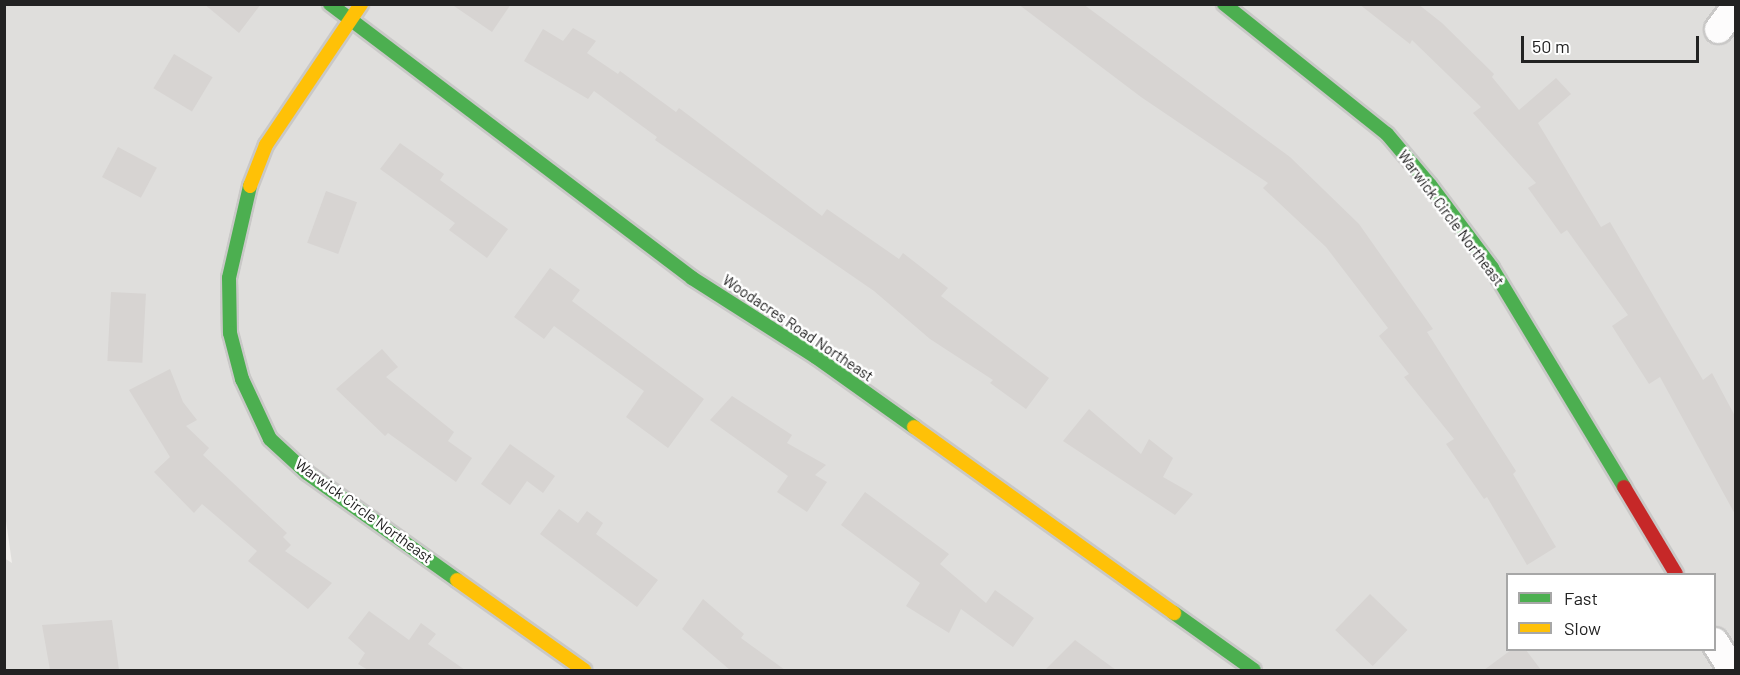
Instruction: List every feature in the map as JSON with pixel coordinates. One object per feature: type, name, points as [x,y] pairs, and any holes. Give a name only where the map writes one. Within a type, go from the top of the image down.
[{"type":"street","name":"Woodacres Road Northeast","points":[[330,4],[692,278],[816,357],[1254,670]]},
{"type":"street","name":"Warwick Circle Northeast","points":[[361,4],[266,146],[246,197],[229,278],[230,333],[242,379],[270,439],[307,472],[584,670]]},
{"type":"street","name":"Warwick Circle Northeast","points":[[1224,4],[1311,70],[1387,134],[1430,185],[1492,268],[1675,573]]},
{"type":"street","points":[[1718,29],[1736,5]]},
{"type":"street","points":[[1716,643],[1733,670]]},
{"type":"shaded area","points":[[5,5],[1735,5],[1735,670],[5,670],[4,558],[12,563],[4,507]]},
{"type":"building","points":[[204,4],[261,4],[239,33]]},
{"type":"building","points":[[451,4],[511,4],[492,32]]},
{"type":"building","points":[[1018,4],[1083,4],[1290,157],[1359,224],[1433,329],[1427,332],[1516,471],[1513,474],[1556,547],[1527,565],[1487,497],[1484,499],[1446,444],[1454,439],[1404,377],[1409,374],[1379,336],[1388,328],[1326,247],[1263,188],[1268,183],[1141,97]]},
{"type":"building","points":[[1359,4],[1418,4],[1442,23],[1494,74],[1492,77],[1519,110],[1556,78],[1571,94],[1538,123],[1601,227],[1610,222],[1703,380],[1712,373],[1736,418],[1736,516],[1660,377],[1649,384],[1612,326],[1628,315],[1567,230],[1561,234],[1528,188],[1536,183],[1473,113],[1481,107],[1412,40],[1410,44]]},
{"type":"building","points":[[573,28],[596,41],[587,53],[618,74],[620,71],[676,112],[679,108],[822,216],[827,209],[899,259],[903,253],[948,288],[941,296],[1049,378],[1026,409],[990,383],[993,380],[930,339],[874,291],[655,140],[657,137],[594,91],[588,99],[524,61],[543,29],[563,41]]},
{"type":"building","points":[[174,54],[213,77],[192,111],[153,88]]},
{"type":"building","points":[[400,143],[444,174],[440,180],[508,229],[487,258],[449,230],[455,223],[380,169]]},
{"type":"building","points":[[118,147],[157,168],[141,198],[102,177]]},
{"type":"building","points":[[326,191],[357,202],[338,254],[307,243]]},
{"type":"building","points":[[550,268],[580,290],[572,301],[704,399],[668,448],[626,417],[644,391],[554,326],[544,339],[514,317]]},
{"type":"building","points":[[111,292],[146,294],[142,363],[107,361]]},
{"type":"building","points":[[382,349],[398,367],[386,377],[454,432],[448,441],[472,458],[456,482],[388,433],[385,436],[336,389]]},
{"type":"building","points":[[170,369],[183,402],[197,420],[186,426],[209,448],[203,455],[287,533],[283,537],[291,545],[285,551],[332,583],[308,609],[248,561],[257,551],[202,504],[194,513],[154,472],[170,457],[129,390]]},
{"type":"building","points":[[732,396],[792,435],[787,443],[826,465],[815,475],[827,482],[807,512],[777,492],[788,476],[710,420]]},
{"type":"building","points":[[1089,409],[1141,454],[1149,439],[1173,458],[1163,477],[1193,494],[1175,515],[1063,441]]},
{"type":"building","points":[[510,444],[555,476],[543,493],[527,481],[510,505],[481,484]]},
{"type":"building","points":[[865,492],[949,554],[940,564],[986,603],[995,590],[1034,618],[1013,647],[961,609],[949,633],[906,606],[920,583],[841,525]]},
{"type":"building","points":[[559,509],[578,523],[587,511],[603,523],[596,534],[658,580],[637,607],[540,534]]},
{"type":"building","points":[[1370,594],[1407,630],[1373,666],[1335,630]]},
{"type":"building","points":[[703,599],[744,634],[741,638],[785,670],[730,670],[682,629]]},
{"type":"building","points":[[369,611],[409,640],[421,623],[436,634],[428,644],[465,670],[368,670],[358,664],[365,653],[348,638]]},
{"type":"building","points":[[112,620],[119,670],[50,670],[42,625]]},
{"type":"building","points":[[1075,640],[1116,670],[1045,670]]},
{"type":"building","points":[[1510,651],[1527,651],[1541,670],[1484,670]]},
{"type":"traffic: fast","points":[[330,4],[692,278],[816,357],[914,427]]},
{"type":"traffic: fast","points":[[1224,4],[1387,134],[1430,185],[1492,268],[1624,487]]},
{"type":"traffic: fast","points":[[250,186],[229,278],[230,333],[242,379],[270,439],[307,473],[457,580]]},
{"type":"traffic: fast","points":[[1174,613],[1254,670]]},
{"type":"traffic: slow","points":[[250,186],[266,145],[361,4]]},
{"type":"traffic: slow","points":[[914,427],[1174,613]]},
{"type":"traffic: slow","points":[[457,580],[584,670]]},
{"type":"traffic: jam","points":[[1624,487],[1675,573]]}]
